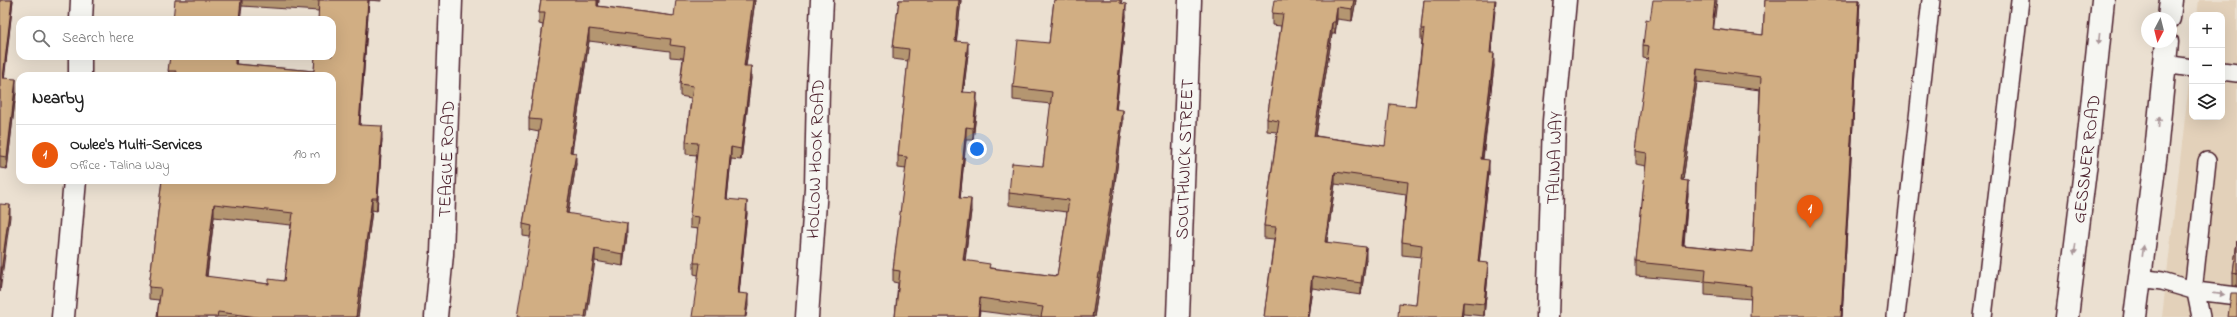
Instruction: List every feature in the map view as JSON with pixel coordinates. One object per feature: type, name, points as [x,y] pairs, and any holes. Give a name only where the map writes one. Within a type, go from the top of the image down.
[{"type":"street","points":[[82,0],[82,16]]},
{"type":"street","name":"TEAGUE ROAD","points":[[436,317],[442,254],[451,0]]},
{"type":"street","name":"HOLLOW HOOK ROAD","points":[[807,317],[816,188],[818,87],[822,0]]},
{"type":"street","name":"SOUTHWICK STREET","points":[[1178,317],[1190,0]]},
{"type":"street","name":"TALINA WAY","points":[[1548,317],[1554,122],[1565,0]]},
{"type":"street","name":"GESSNER ROAD","points":[[2067,317],[2104,0]]},
{"type":"street","points":[[2170,12],[2171,0]]},
{"type":"street","points":[[2134,317],[2156,152],[2166,48]]},
{"type":"street","points":[[80,60],[80,72]]},
{"type":"street","points":[[63,317],[75,184]]},
{"type":"lane","points":[[1896,317],[1931,0]]},
{"type":"lane","points":[[1983,317],[2020,0]]},
{"type":"lane","points":[[2165,64],[2189,68]]},
{"type":"lane","points":[[2225,71],[2237,73]]},
{"type":"lane","points":[[2201,317],[2194,283],[2206,161]]},
{"type":"lane","points":[[2140,278],[2162,280],[2196,291],[2237,296]]},
{"type":"shaded area","points":[[2199,0],[2237,0],[2237,317],[2162,317],[2189,83],[2189,120],[2225,120],[2225,12],[2197,12]]},
{"type":"building","points":[[0,0],[12,0],[3,78],[16,79],[7,157],[0,156]]},
{"type":"building","points":[[175,0],[241,0],[239,16],[173,16]]},
{"type":"building","points":[[319,0],[368,0],[359,125],[382,126],[377,198],[372,198],[356,317],[258,317],[218,312],[217,317],[157,317],[161,288],[149,287],[162,184],[336,184],[336,72],[176,72],[168,71],[169,60],[235,60],[235,64],[314,71],[315,60],[336,60],[336,16],[318,16]],"holes":[[[214,204],[293,213],[284,281],[269,279],[269,284],[205,276]]]},
{"type":"building","points":[[541,0],[597,0],[597,6],[674,16],[676,0],[753,0],[744,66],[751,66],[741,149],[731,147],[726,199],[747,201],[738,293],[748,294],[745,317],[692,317],[700,263],[694,263],[699,217],[690,216],[698,143],[686,142],[693,86],[680,84],[685,47],[670,45],[671,39],[589,29],[570,152],[576,153],[566,213],[627,223],[623,254],[595,249],[585,317],[517,317],[532,226],[523,224],[541,120],[529,119],[545,13],[539,13]]},
{"type":"building","points":[[899,0],[959,0],[955,41],[968,42],[962,92],[977,93],[973,128],[966,127],[959,198],[971,199],[963,260],[990,264],[989,268],[1057,276],[1069,200],[1009,193],[1012,163],[1043,166],[1052,92],[1013,87],[1018,40],[1049,43],[1054,0],[1120,0],[1120,3],[1126,4],[1115,109],[1123,110],[1113,186],[1092,317],[1041,317],[1043,307],[980,298],[978,317],[895,317],[900,271],[893,270],[907,157],[898,156],[909,49],[893,47]]},
{"type":"building","points":[[1274,0],[1354,0],[1352,9],[1337,7],[1335,22],[1332,22],[1314,136],[1385,146],[1390,104],[1415,107],[1424,29],[1421,29],[1424,0],[1495,0],[1490,53],[1494,53],[1481,159],[1489,160],[1478,262],[1488,263],[1484,304],[1463,302],[1461,317],[1398,317],[1399,303],[1416,305],[1422,245],[1402,242],[1408,182],[1335,172],[1325,242],[1366,247],[1361,283],[1312,276],[1307,317],[1264,317],[1276,227],[1264,226],[1279,121],[1267,119],[1283,14],[1272,13]]},
{"type":"building","points":[[1653,0],[1715,0],[1712,29],[1763,35],[1765,0],[1859,0],[1841,317],[1750,317],[1751,286],[1705,281],[1706,269],[1636,262],[1647,153],[1635,151],[1649,46],[1643,45],[1646,19],[1650,20]],"holes":[[[1697,69],[1761,77],[1753,252],[1682,245],[1688,181],[1681,180]]]},
{"type":"building","points":[[0,204],[10,205],[0,280]]},
{"type":"building","points":[[2237,241],[2237,274],[2233,273]]},
{"type":"building","points":[[2231,293],[2237,293],[2237,317],[2228,317]]},
{"type":"place","name":"Owlee's Multi-Services","points":[[1810,228]]}]
